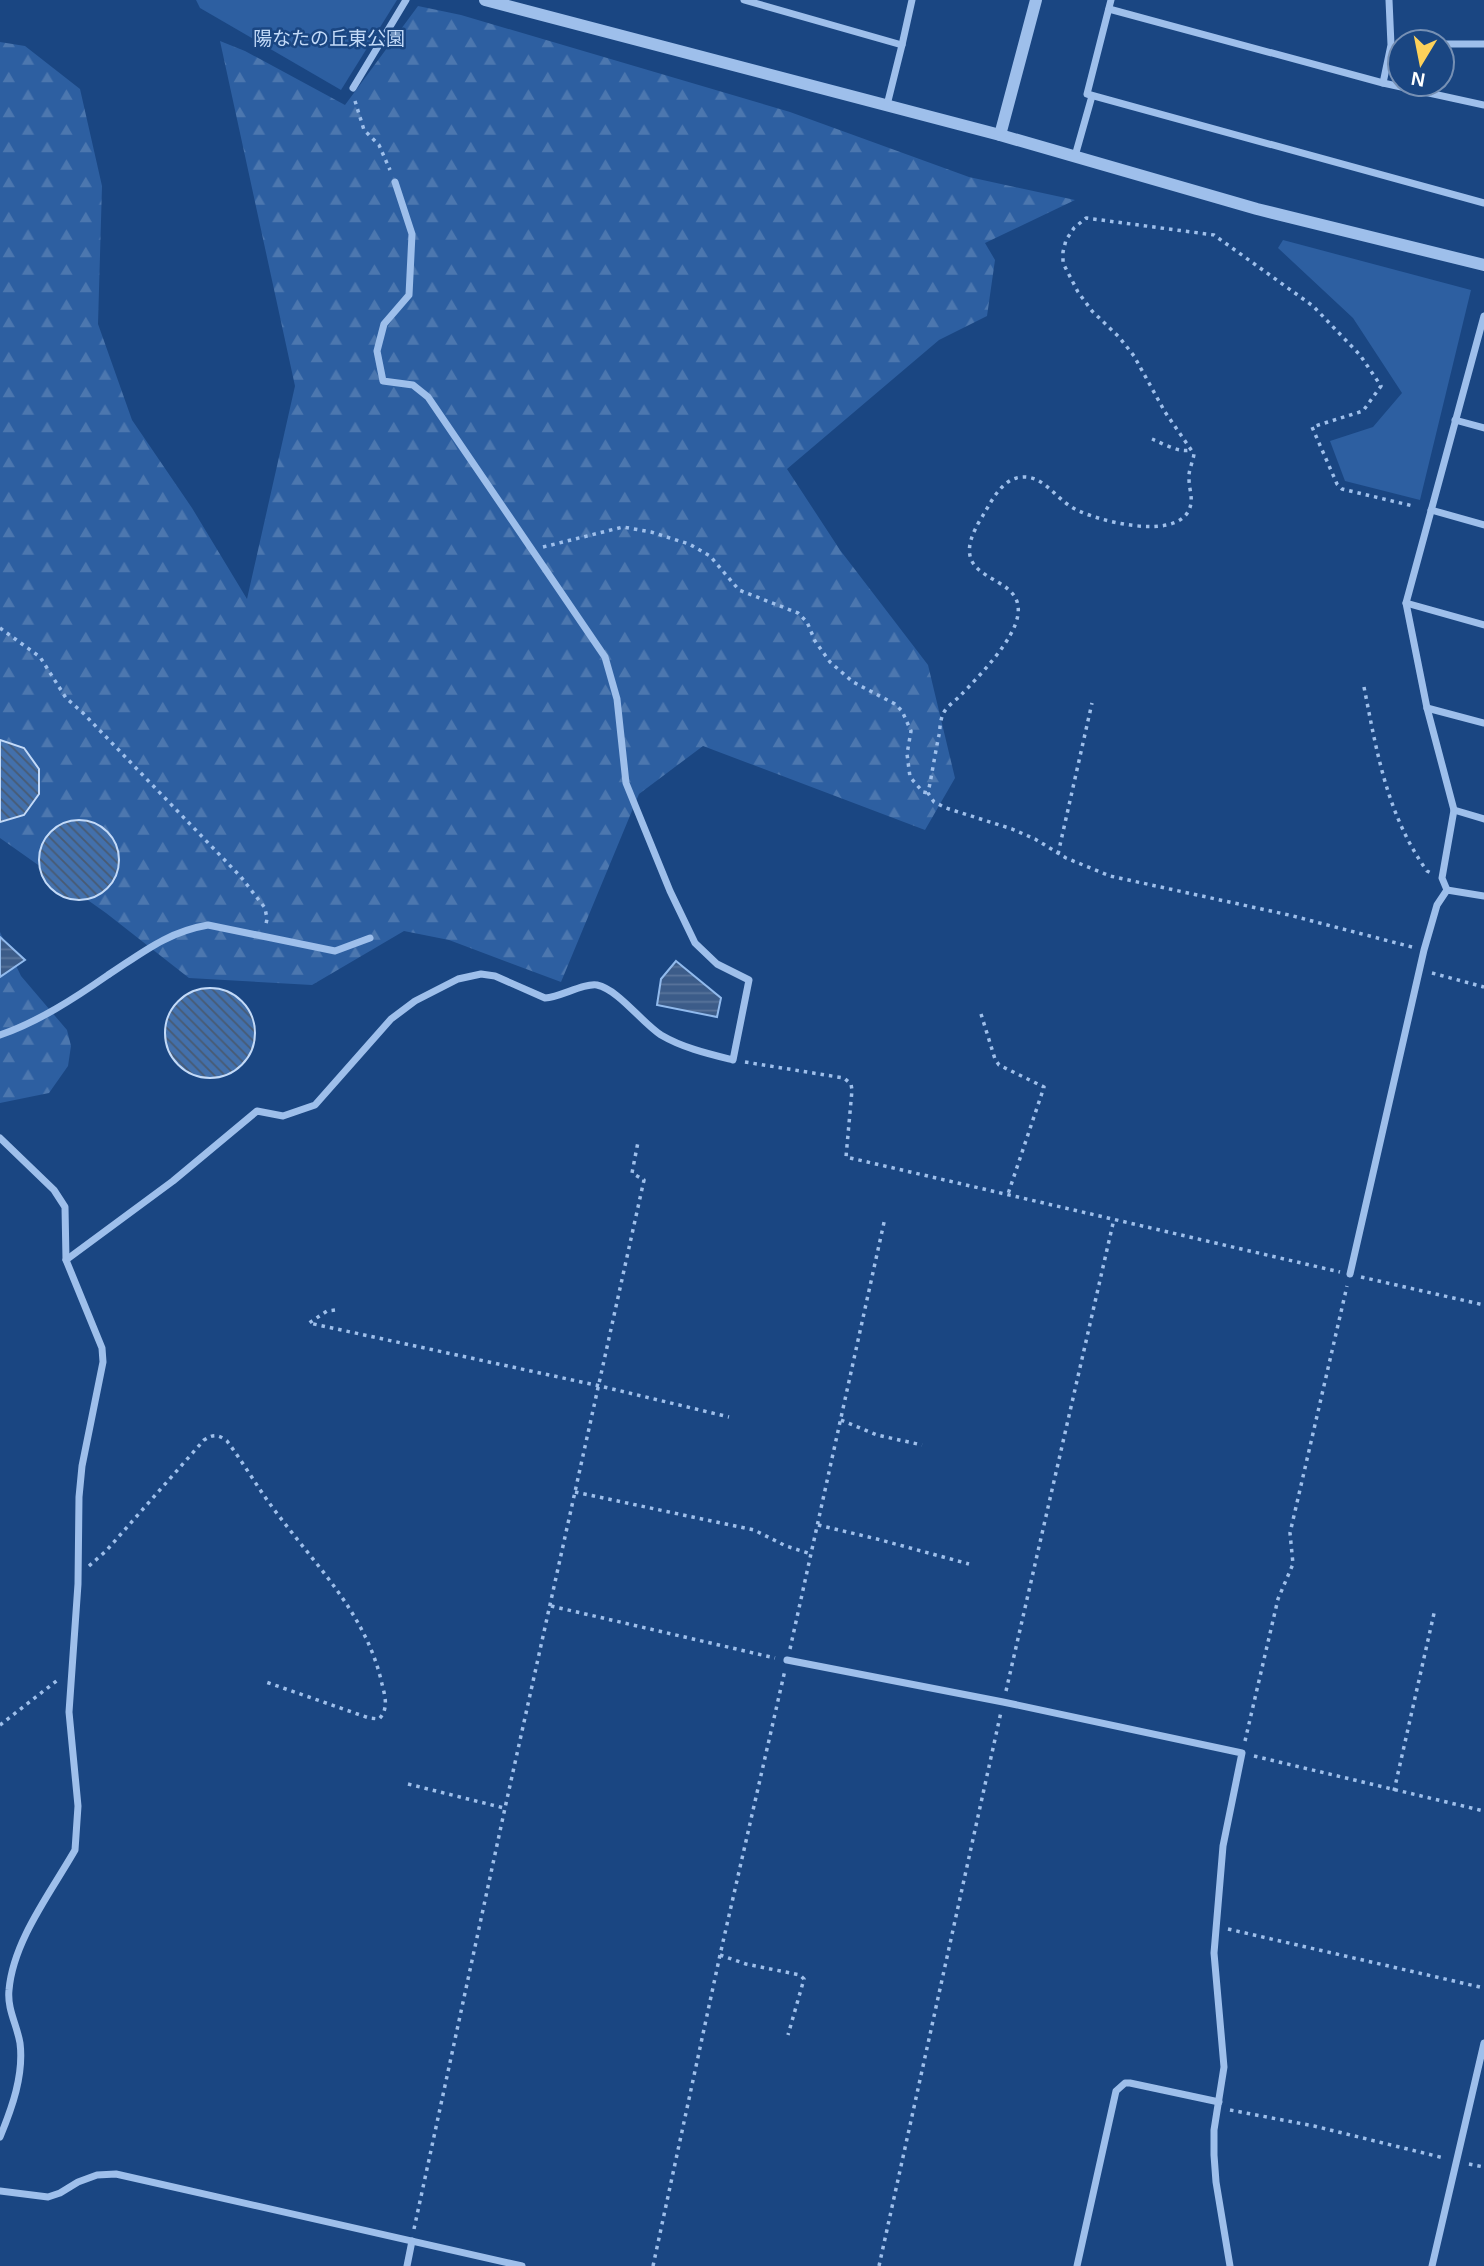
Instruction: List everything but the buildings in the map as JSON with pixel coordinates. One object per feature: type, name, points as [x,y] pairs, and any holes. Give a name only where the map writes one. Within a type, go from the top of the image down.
[{"type":"street","points":[[353,89],[406,0]]},
{"type":"street","points":[[485,0],[1000,135],[1257,209],[1484,265]]},
{"type":"street","points":[[744,0],[902,45]]},
{"type":"street","points":[[887,105],[912,0]]},
{"type":"street","points":[[1000,135],[1036,0]]},
{"type":"street","points":[[1111,0],[1087,94],[1484,203]]},
{"type":"street","points":[[1389,0],[1390,28]]},
{"type":"street","points":[[1108,9],[1383,83],[1484,105]]},
{"type":"street","points":[[1456,44],[1484,44]]},
{"type":"street","points":[[1383,83],[1386,69]]},
{"type":"street","points":[[1075,156],[1092,96]]},
{"type":"street","points":[[66,1260],[173,1181],[257,1111],[283,1116],[315,1105],[391,1019],[415,1001],[471,975],[495,976],[545,998],[592,985],[600,986],[610,991],[662,1035],[686,1046],[733,1060],[749,980],[718,964],[695,943],[670,891],[626,783],[617,699],[605,657],[428,397],[412,385],[383,381],[377,351],[384,324],[409,295],[412,234],[395,183]]},
{"type":"street","points":[[1447,890],[1442,878],[1454,810],[1427,708],[1406,603],[1484,316]]},
{"type":"street","points":[[1455,419],[1484,428]]},
{"type":"street","points":[[1431,510],[1484,525]]},
{"type":"street","points":[[1406,603],[1484,625]]},
{"type":"street","points":[[1427,708],[1484,723]]},
{"type":"street","points":[[1454,810],[1484,819]]},
{"type":"street","points":[[1350,1274],[1424,950],[1437,905],[1447,890]]},
{"type":"street","points":[[1447,890],[1484,896]]},
{"type":"street","points":[[0,1035],[37,1019],[167,937],[187,929],[208,925],[335,951],[370,938]]},
{"type":"street","points":[[0,1138],[54,1190],[65,1207],[66,1260],[102,1348],[103,1362],[82,1466],[79,1497],[78,1572],[69,1712],[78,1806],[77,1841],[75,1850],[22,1941],[15,1962],[9,2002],[19,2041],[21,2063],[14,2102],[0,2137]]},
{"type":"street","points":[[788,1660],[1242,1753],[1223,1846],[1214,1952],[1224,2067],[1214,2130],[1213,2155],[1230,2266]]},
{"type":"street","points":[[1432,2266],[1484,2043]]},
{"type":"street","points":[[1077,2266],[1115,2091],[1130,2082],[1219,2105]]},
{"type":"street","points":[[0,2190],[48,2197],[97,2175],[116,2174],[522,2266]]},
{"type":"street","points":[[407,2266],[412,2241]]},
{"type":"path","points":[[353,89],[358,116],[364,130],[379,145],[395,183]]},
{"type":"path","points":[[928,793],[943,713],[986,670],[1006,642],[1019,612],[1013,595],[1006,587],[978,569],[970,559],[968,550],[973,532],[1000,488],[1013,479],[1026,477],[1038,480],[1073,509],[1088,515],[1113,522],[1162,526],[1185,516],[1192,500],[1189,475],[1194,454],[1154,394],[1134,356],[1092,311],[1078,292],[1063,263],[1066,240],[1074,228],[1086,218],[1214,235],[1314,306],[1360,355],[1381,386],[1363,411],[1312,427],[1337,484],[1342,489],[1413,506]]},
{"type":"path","points":[[1152,439],[1187,452],[1191,450]]},
{"type":"path","points":[[531,551],[623,527],[651,532],[689,544],[710,556],[738,590],[798,614],[807,622],[815,641],[830,662],[853,682],[895,704],[902,711],[911,731],[907,754],[910,777],[934,802],[1012,829],[1035,839],[1058,854],[1132,883],[1289,915],[1424,950]]},
{"type":"path","points":[[0,628],[40,657],[66,698],[241,877],[265,908],[267,919],[263,936]]},
{"type":"path","points":[[1364,687],[1377,755],[1396,816],[1427,871],[1442,878]]},
{"type":"path","points":[[1058,854],[1092,703]]},
{"type":"path","points":[[1420,970],[1484,987]]},
{"type":"path","points":[[981,1014],[999,1065],[1044,1087],[1008,1194]]},
{"type":"path","points":[[733,1060],[844,1078],[851,1084],[846,1157],[1484,1305]]},
{"type":"path","points":[[412,2241],[644,1180],[632,1173],[638,1142]]},
{"type":"path","points":[[653,2266],[885,1218]]},
{"type":"path","points":[[879,2266],[1003,1702],[1114,1219]]},
{"type":"path","points":[[1350,1274],[1290,1533],[1293,1564],[1279,1599],[1242,1753],[1484,1811]]},
{"type":"path","points":[[335,1310],[327,1311],[309,1323],[729,1417]]},
{"type":"path","points":[[840,1420],[877,1435],[922,1445]]},
{"type":"path","points":[[78,1572],[89,1567],[106,1551],[204,1440],[212,1435],[221,1436],[354,1614],[373,1651],[385,1708],[379,1719],[369,1718],[263,1681]]},
{"type":"path","points":[[575,1492],[754,1531],[811,1554]]},
{"type":"path","points":[[817,1525],[968,1564]]},
{"type":"path","points":[[550,1606],[788,1660]]},
{"type":"path","points":[[1394,1791],[1435,1609]]},
{"type":"path","points":[[0,1725],[58,1680],[72,1674]]},
{"type":"path","points":[[408,1784],[505,1808]]},
{"type":"path","points":[[1216,1927],[1484,1988]]},
{"type":"path","points":[[720,1955],[746,1964],[800,1975],[804,1979],[788,2035]]},
{"type":"path","points":[[1219,2105],[1484,2167]]},
{"type":"green space","name":"陽なたの丘東公園","points":[[196,0],[397,0],[341,90],[200,8]]},
{"type":"green space","points":[[418,6],[461,15],[790,112],[969,177],[1075,200],[985,243],[995,260],[987,316],[939,340],[787,469],[840,550],[928,665],[955,778],[925,830],[703,746],[639,794],[561,982],[449,940],[404,931],[312,985],[189,978],[106,913],[0,838],[0,42],[25,46],[80,89],[102,186],[98,324],[132,420],[192,508],[247,599],[295,386],[220,41],[245,51],[345,105]]},
{"type":"green space","points":[[1283,240],[1471,290],[1420,500],[1345,481],[1330,441],[1373,427],[1402,393],[1353,318],[1278,248]]},
{"type":"green space","points":[[0,932],[21,976],[67,1030],[71,1046],[68,1066],[49,1093],[0,1103]]},
{"type":"shaded area","points":[[0,937],[25,960],[0,977]]},
{"type":"shaded area","points":[[676,961],[721,998],[717,1017],[657,1005],[661,979]]}]
